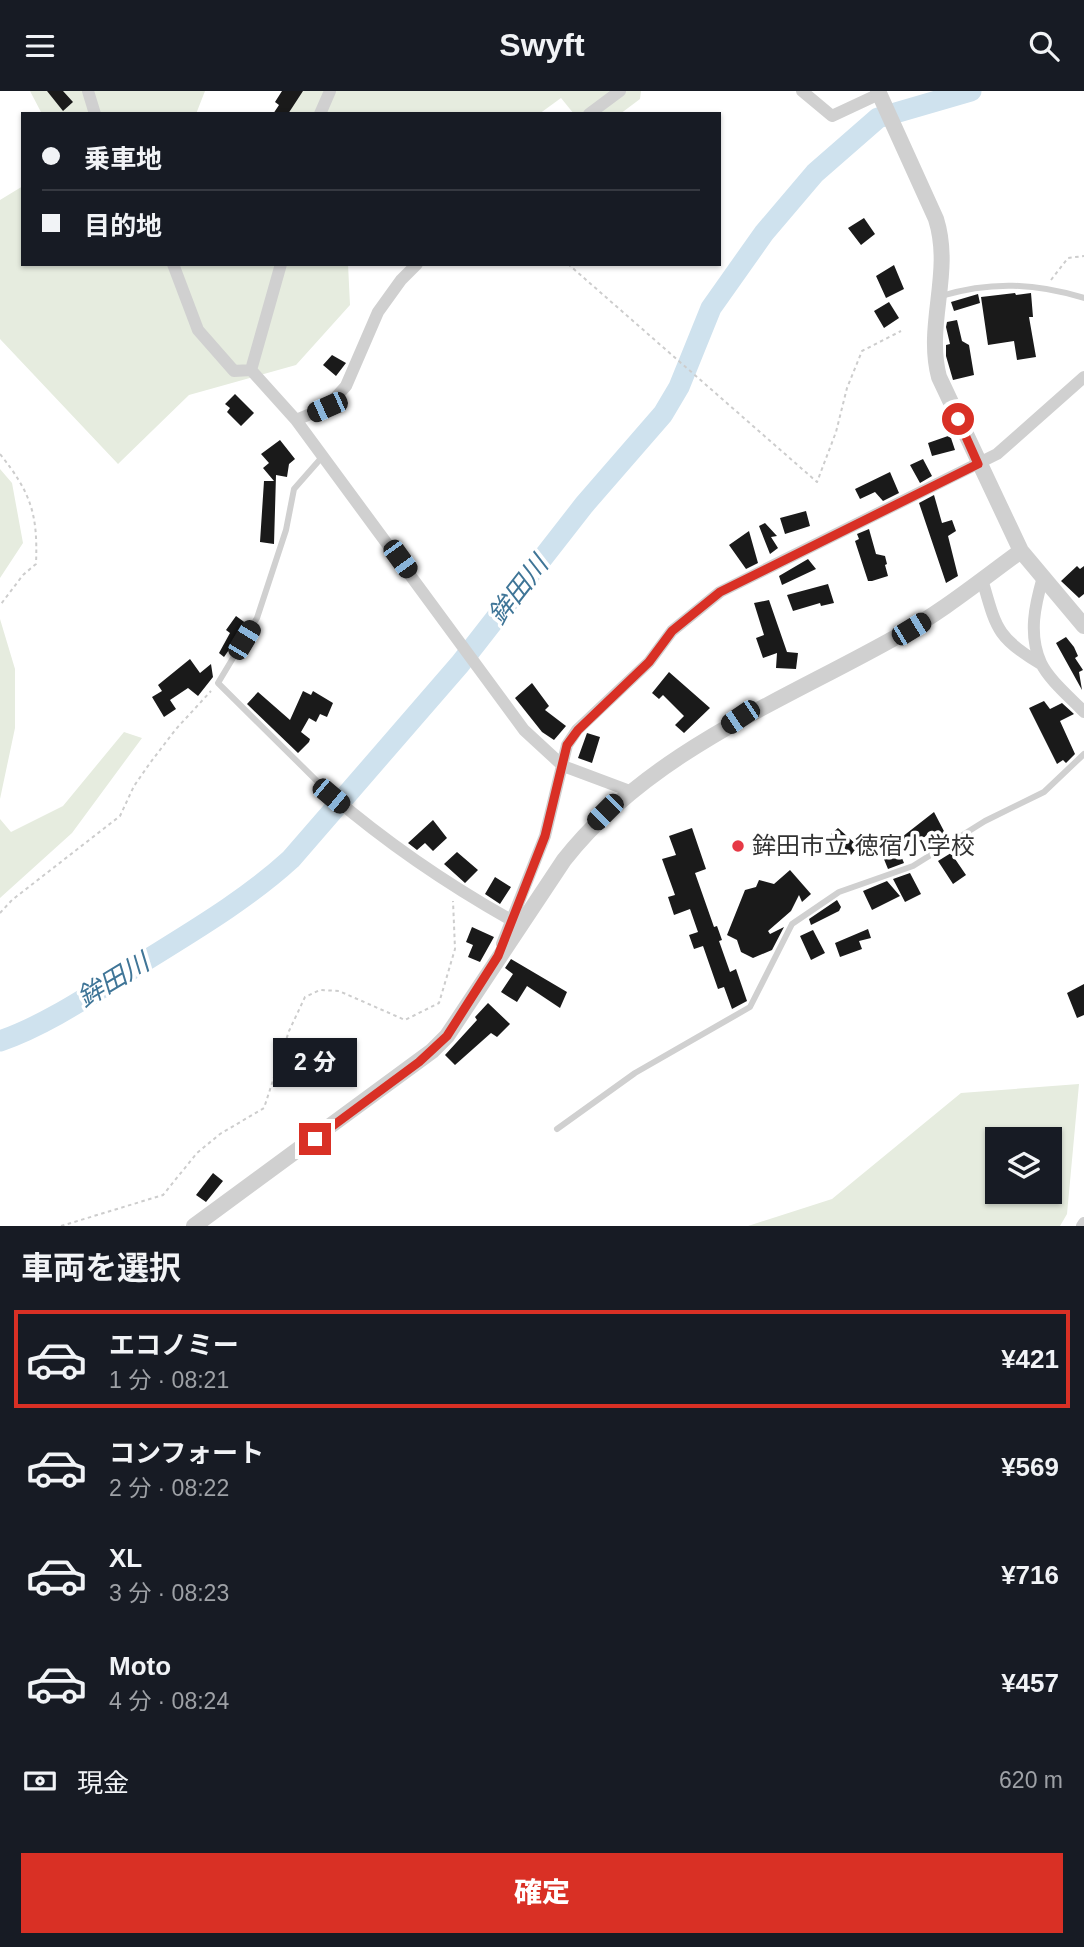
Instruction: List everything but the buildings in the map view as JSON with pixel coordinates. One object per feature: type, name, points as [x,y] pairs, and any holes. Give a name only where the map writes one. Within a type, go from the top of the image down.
[{"type":"street","points":[[88,91],[94,112]]},
{"type":"street","points":[[321,112],[330,91]]},
{"type":"street","points":[[592,112],[620,91]]},
{"type":"street","points":[[802,91],[832,116],[880,96],[939,229],[944,255],[935,334],[935,359],[947,397],[1021,551],[1084,626]]},
{"type":"street","points":[[174,266],[198,330],[211,349],[234,371],[251,370]]},
{"type":"street","points":[[251,370],[280,266]]},
{"type":"street","points":[[296,420],[327,407],[346,386],[378,312],[416,266]]},
{"type":"street","points":[[251,370],[296,420],[524,730],[563,766],[630,791]]},
{"type":"street","points":[[498,956],[545,836],[567,745],[578,730],[649,662],[672,631],[720,592],[978,464],[1011,443],[1063,392],[1084,377]]},
{"type":"street","points":[[194,1226],[432,1051],[447,1036],[498,956],[583,835],[630,791],[740,717],[898,636],[1021,551]]},
{"type":"street","points":[[1041,664],[1034,629],[1034,610],[1043,577]]},
{"type":"street","points":[[982,579],[998,631],[1016,649],[1041,664],[1084,712]]},
{"type":"street","points":[[331,796],[389,843],[461,892],[512,921]]},
{"type":"lane","points":[[941,296],[982,286],[1046,287],[1084,298]]},
{"type":"lane","points":[[323,456],[294,489],[286,530],[257,618],[218,683],[331,796]]},
{"type":"lane","points":[[557,1129],[635,1073],[750,1007],[792,924],[802,915],[839,892],[913,866],[975,826],[1044,792],[1084,754]]},
{"type":"path","points":[[1046,287],[1068,258],[1084,256]]},
{"type":"path","points":[[570,266],[696,379],[817,482],[862,351],[901,331]]},
{"type":"path","points":[[0,454],[23,486],[32,504],[38,529],[36,564],[23,575],[1,604]]},
{"type":"path","points":[[0,913],[12,900],[120,816],[134,786],[150,763],[176,729],[218,683]]},
{"type":"path","points":[[61,1226],[163,1195],[197,1153],[220,1135],[264,1108],[289,1031],[305,997],[320,991],[339,991],[405,1020],[439,1003],[456,949],[452,902],[461,892]]},
{"type":"shaded area","points":[[30,91],[205,91],[197,112],[41,112]]},
{"type":"shaded area","points":[[298,91],[641,91],[640,99],[623,112],[572,112],[561,98],[542,112],[290,112]]},
{"type":"shaded area","points":[[21,187],[21,266],[348,266],[350,305],[296,365],[189,395],[118,464],[0,339],[0,200]]},
{"type":"shaded area","points":[[0,469],[12,483],[23,543],[0,578]]},
{"type":"shaded area","points":[[0,619],[15,669],[15,728],[0,799]]},
{"type":"shaded area","points":[[124,732],[142,738],[72,833],[0,898],[0,819],[11,832],[63,806]]},
{"type":"shaded area","points":[[1079,1084],[1067,1214],[1060,1226],[748,1226],[832,1199],[961,1093]]},
{"type":"waterway","name":"鉾田川","points":[[0,1041],[68,1009],[173,944],[234,904],[291,859],[460,664],[584,505],[663,414],[679,387],[711,308],[764,233],[815,173],[878,118],[971,91]]},
{"type":"place","name":"鉾田市立 徳宿小学校","points":[[738,846]]},
{"type":"route","points":[[315,1139],[419,1062],[447,1036],[498,956],[545,836],[567,745],[578,730],[649,662],[672,631],[720,592],[978,464],[958,419]]}]
